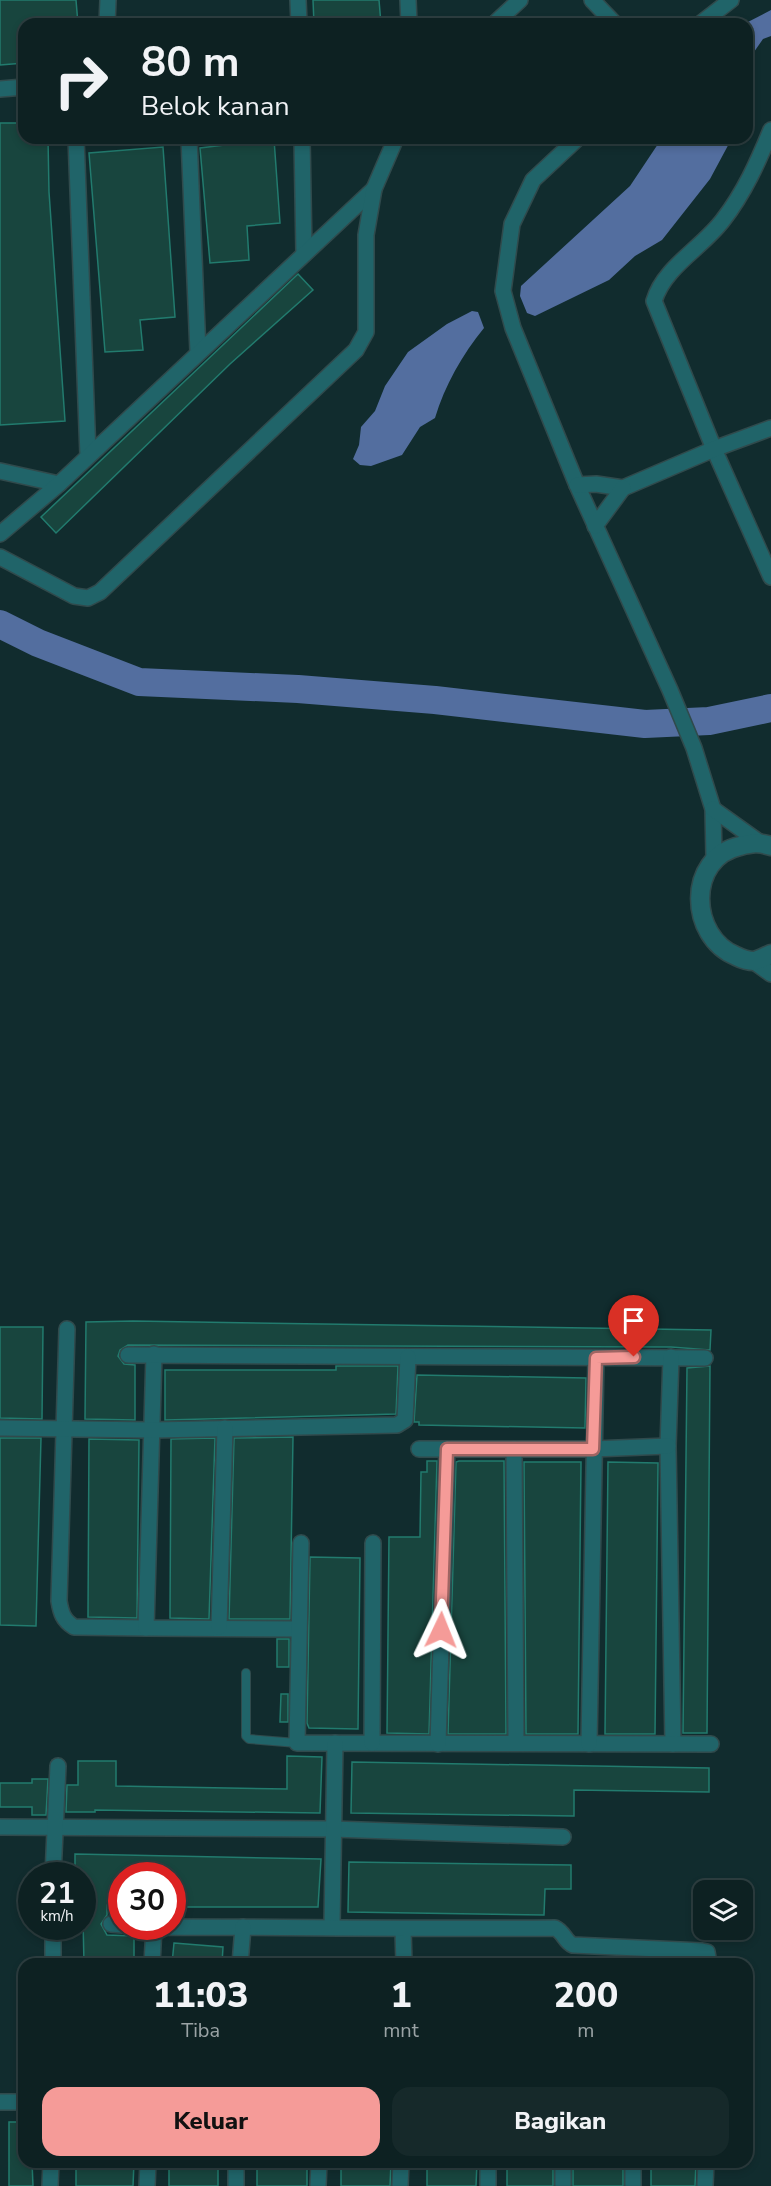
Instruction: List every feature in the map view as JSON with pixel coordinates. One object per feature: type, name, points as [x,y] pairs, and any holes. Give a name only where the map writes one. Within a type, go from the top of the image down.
[{"type":"street","points":[[107,18],[108,0]]},
{"type":"street","points":[[298,0],[299,18]]},
{"type":"street","points":[[408,0],[409,18]]},
{"type":"street","points":[[500,18],[520,0]]},
{"type":"street","points":[[592,0],[609,18]]},
{"type":"street","points":[[708,18],[731,0]]},
{"type":"street","points":[[0,89],[18,88]]},
{"type":"street","points":[[771,130],[753,173],[723,221],[658,286],[654,301],[714,449],[771,577]]},
{"type":"street","points":[[76,144],[88,454]]},
{"type":"street","points":[[189,144],[198,352]]},
{"type":"street","points":[[302,144],[304,254]]},
{"type":"street","points":[[0,557],[74,596],[88,598],[100,592],[356,350],[366,332],[366,235],[374,189],[393,144]]},
{"type":"street","points":[[572,144],[533,180],[512,224],[503,291],[513,328],[577,486],[694,748],[713,809],[714,858]]},
{"type":"street","points":[[0,534],[59,484],[88,454],[374,189]]},
{"type":"street","points":[[595,526],[623,488],[714,449],[771,428]]},
{"type":"street","points":[[0,471],[59,484]]},
{"type":"street","points":[[577,486],[596,484],[623,488]]},
{"type":"street","points":[[713,809],[765,844]]},
{"type":"street","points":[[765,844],[731,848],[714,858],[704,875],[698,902],[702,921],[711,939],[726,952],[753,961],[771,974]]},
{"type":"street","points":[[753,961],[771,954]]},
{"type":"street","points":[[68,1329],[59,1601],[65,1622],[74,1627],[298,1629]]},
{"type":"street","points":[[146,1628],[154,1354]]},
{"type":"street","points":[[128,1355],[596,1358],[671,1356],[705,1358]]},
{"type":"street","points":[[671,1356],[668,1446],[673,1744]]},
{"type":"street","points":[[0,1428],[153,1430],[397,1425],[405,1420],[408,1357]]},
{"type":"street","points":[[589,1744],[596,1358]]},
{"type":"street","points":[[219,1627],[225,1428]]},
{"type":"street","points":[[419,1449],[593,1449],[668,1446]]},
{"type":"street","points":[[438,1744],[447,1449]]},
{"type":"street","points":[[513,1449],[516,1743]]},
{"type":"street","points":[[301,1543],[297,1743],[711,1744]]},
{"type":"street","points":[[372,1743],[373,1543]]},
{"type":"street","points":[[332,1926],[335,1743]]},
{"type":"street","points":[[53,1862],[57,1766]]},
{"type":"street","points":[[0,1827],[333,1829],[563,1837]]},
{"type":"street","points":[[186,1927],[332,1926],[403,1930],[555,1928],[561,1931],[568,1943],[573,1945],[702,1951],[706,1952],[708,1958]]},
{"type":"street","points":[[240,1958],[243,1927]]},
{"type":"street","points":[[403,1930],[404,1958]]},
{"type":"street","points":[[53,1940],[53,1958]]},
{"type":"street","points":[[152,1958],[153,1940]]},
{"type":"street","points":[[0,2102],[18,2102]]},
{"type":"street","points":[[50,2186],[51,2168]]},
{"type":"street","points":[[147,2186],[148,2168]]},
{"type":"street","points":[[236,2168],[236,2186]]},
{"type":"street","points":[[318,2186],[319,2168]]},
{"type":"street","points":[[400,2186],[401,2168]]},
{"type":"street","points":[[488,2168],[488,2186]]},
{"type":"street","points":[[562,2186],[563,2168]]},
{"type":"street","points":[[633,2168],[633,2186]]},
{"type":"street","points":[[705,2168],[705,2186]]},
{"type":"lane","points":[[246,1673],[246,1736],[249,1739],[297,1743]]},
{"type":"water","points":[[771,10],[771,36],[763,39],[753,53],[753,19]]},
{"type":"water","points":[[658,144],[729,144],[710,179],[662,240],[635,256],[609,280],[535,316],[527,313],[520,296],[521,286],[630,186]]},
{"type":"water","points":[[472,311],[478,312],[484,328],[455,371],[435,418],[420,427],[402,455],[371,466],[360,465],[353,459],[359,445],[361,427],[375,411],[385,386],[408,352],[447,324]]},
{"type":"building","points":[[0,0],[76,0],[78,18],[18,18],[18,64],[0,65]]},
{"type":"building","points":[[313,0],[379,0],[380,18],[314,18]]},
{"type":"building","points":[[0,123],[18,123],[18,144],[48,144],[49,192],[65,421],[0,425]]},
{"type":"building","points":[[233,144],[274,144],[280,223],[247,226],[249,260],[210,263],[200,148]]},
{"type":"building","points":[[163,147],[175,317],[140,320],[143,350],[105,352],[89,153]]},
{"type":"building","points":[[298,274],[313,290],[230,364],[56,533],[41,517]]},
{"type":"building","points":[[86,1322],[711,1330],[710,1350],[671,1347],[128,1345],[120,1350],[118,1356],[124,1364],[135,1365],[135,1420],[85,1419]]},
{"type":"building","points":[[0,1327],[43,1327],[42,1419],[0,1418]]},
{"type":"building","points":[[336,1366],[398,1366],[396,1414],[165,1420],[165,1370],[336,1370]]},
{"type":"building","points":[[710,1366],[707,1733],[683,1733],[687,1368]]},
{"type":"building","points":[[417,1375],[586,1378],[585,1428],[419,1425],[419,1422],[414,1422]]},
{"type":"building","points":[[293,1437],[290,1619],[229,1619],[234,1438]]},
{"type":"building","points":[[0,1438],[41,1438],[36,1626],[0,1625]]},
{"type":"building","points":[[215,1438],[209,1619],[170,1618],[171,1439]]},
{"type":"building","points":[[89,1439],[139,1440],[137,1618],[88,1617]]},
{"type":"building","points":[[427,1461],[437,1461],[429,1734],[387,1733],[389,1537],[420,1537],[421,1472],[427,1472]]},
{"type":"building","points":[[504,1461],[506,1734],[448,1734],[456,1462]]},
{"type":"building","points":[[524,1462],[581,1462],[578,1734],[526,1734]]},
{"type":"building","points":[[608,1462],[658,1463],[655,1734],[605,1734]]},
{"type":"building","points":[[310,1557],[360,1558],[358,1729],[309,1728],[307,1723]]},
{"type":"building","points":[[277,1639],[289,1639],[289,1667],[277,1667]]},
{"type":"building","points":[[281,1694],[288,1694],[288,1722],[280,1722]]},
{"type":"building","points":[[287,1756],[322,1757],[320,1813],[95,1810],[95,1812],[66,1812],[67,1785],[78,1785],[78,1761],[116,1761],[116,1786],[287,1789]]},
{"type":"building","points":[[352,1762],[709,1768],[709,1792],[574,1790],[574,1816],[351,1813]]},
{"type":"building","points":[[32,1779],[48,1779],[46,1815],[32,1815],[32,1807],[0,1807],[0,1783],[32,1783]]},
{"type":"building","points":[[75,1854],[321,1859],[318,1907],[186,1907],[186,1862],[108,1862],[107,1915],[101,1924],[108,1935],[108,1940],[134,1940],[134,1958],[84,1958],[83,1940],[96,1940],[96,1862],[75,1862]]},
{"type":"building","points":[[349,1862],[571,1865],[571,1889],[545,1889],[544,1915],[348,1912]]},
{"type":"building","points":[[174,1943],[223,1947],[222,1958],[173,1958]]},
{"type":"building","points":[[9,2122],[18,2122],[18,2168],[32,2168],[33,2186],[9,2186]]},
{"type":"building","points":[[76,2168],[134,2168],[133,2186],[76,2186]]},
{"type":"building","points":[[169,2168],[218,2168],[218,2186],[169,2186]]},
{"type":"building","points":[[257,2168],[307,2168],[307,2186],[257,2186]]},
{"type":"building","points":[[341,2168],[391,2168],[390,2186],[341,2186]]},
{"type":"building","points":[[427,2168],[477,2168],[476,2186],[427,2186]]},
{"type":"building","points":[[507,2168],[553,2168],[553,2186],[507,2186]]},
{"type":"building","points":[[573,2168],[623,2168],[623,2186],[573,2186]]},
{"type":"building","points":[[651,2168],[696,2168],[695,2186],[651,2186]]},
{"type":"waterway","points":[[0,624],[38,643],[139,682],[298,689],[435,700],[645,724],[709,721],[771,708]]},
{"type":"route","points":[[441,1630],[447,1449],[593,1449],[596,1358],[634,1357]]}]
